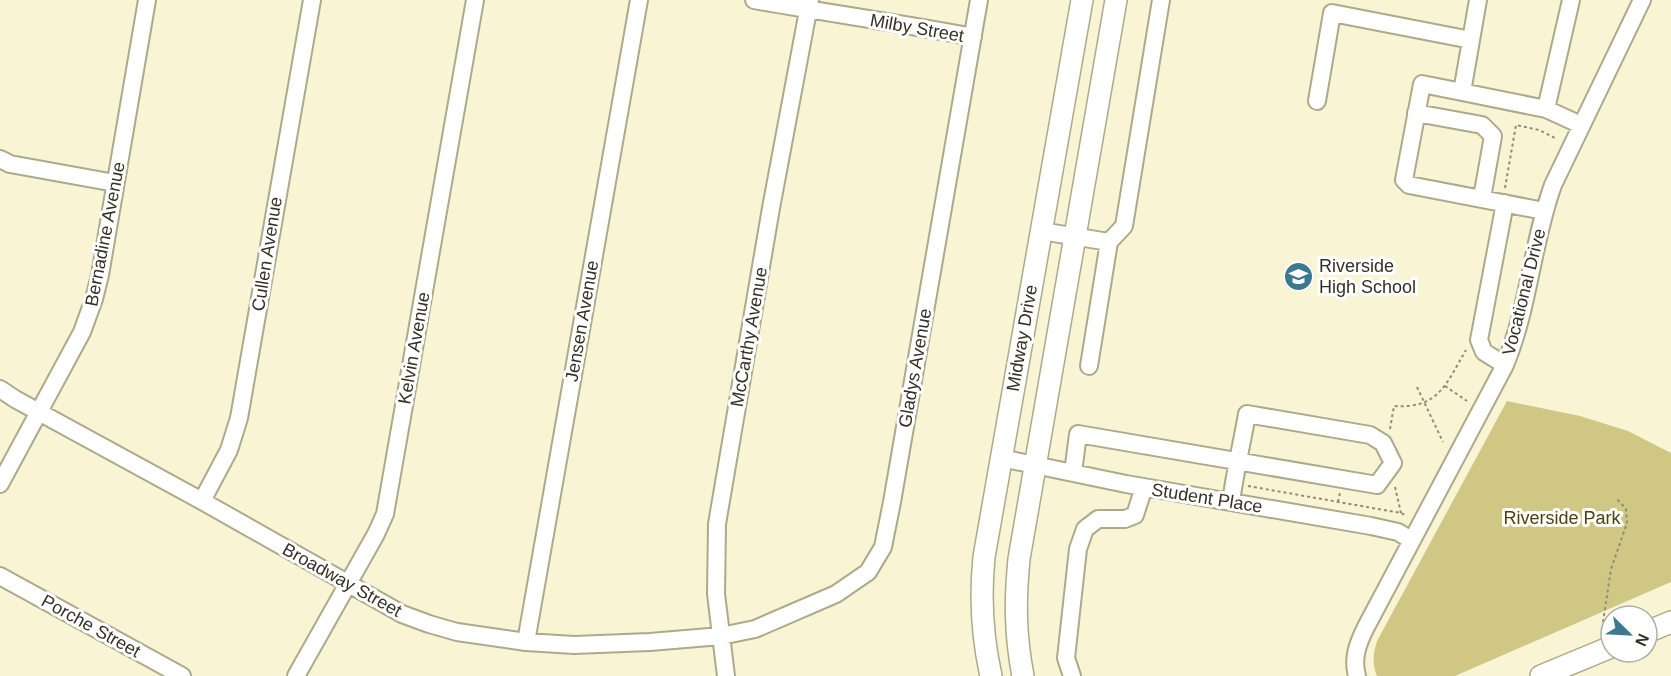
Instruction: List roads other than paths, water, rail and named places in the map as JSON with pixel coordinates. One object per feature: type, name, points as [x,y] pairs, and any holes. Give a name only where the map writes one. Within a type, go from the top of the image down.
[{"type":"main road","name":"Midway Drive","points":[[992,676],[986,653],[981,615],[982,580],[1001,458],[1082,0]]},
{"type":"main road","name":"Midway Drive","points":[[1023,676],[1015,603],[1019,559],[1116,0]]},
{"type":"main road","points":[[1541,676],[1599,652]]},
{"type":"street","name":"Bernadine Avenue","points":[[0,484],[82,332],[89,314],[100,274],[147,0]]},
{"type":"street","name":"Cullen Avenue","points":[[202,501],[229,450],[239,418],[312,0]]},
{"type":"street","name":"Kelvin Avenue","points":[[296,676],[376,534],[388,502],[476,0]]},
{"type":"street","name":"Jensen Avenue","points":[[526,642],[639,0]]},
{"type":"street","name":"Milby Street","points":[[754,0],[809,5],[973,37]]},
{"type":"street","name":"Gladys Avenue","points":[[721,636],[755,629],[836,594],[868,572],[883,548],[979,0]]},
{"type":"street","points":[[1089,366],[1109,242],[1124,226],[1161,0]]},
{"type":"street","points":[[1462,92],[1478,0]]},
{"type":"street","points":[[1546,109],[1571,0]]},
{"type":"street","name":"Vocational Drive","points":[[1357,676],[1355,660],[1358,643],[1506,365],[1518,330],[1544,211],[1553,184],[1642,0]]},
{"type":"street","name":"McCarthy Avenue","points":[[726,676],[716,594],[717,524],[771,208],[809,5]]},
{"type":"street","points":[[1317,101],[1332,13],[1471,40]]},
{"type":"street","points":[[1544,211],[1409,185],[1404,180],[1422,84],[1546,109],[1581,125]]},
{"type":"street","points":[[1416,113],[1482,125],[1493,136],[1494,200],[1479,340],[1484,352],[1506,365]]},
{"type":"street","points":[[0,159],[10,164],[115,183]]},
{"type":"street","points":[[1041,231],[1109,242]]},
{"type":"street","name":"Broadway Street","points":[[0,389],[402,614],[429,624],[457,632],[526,642],[574,645],[721,636]]},
{"type":"street","points":[[1073,473],[1078,434],[1238,461],[1377,485],[1393,463],[1383,443],[1370,435],[1247,414],[1238,461],[1233,484],[1231,502]]},
{"type":"street","name":"Student Place","points":[[1001,458],[1144,487],[1371,526],[1398,532],[1411,540]]},
{"type":"street","points":[[1072,676],[1066,658],[1078,549],[1085,529],[1098,519],[1125,519],[1135,515],[1144,487]]},
{"type":"street","name":"Porche Street","points":[[0,576],[182,676]]},
{"type":"place","name":"Riverside High School","points":[[1298,276]]},
{"type":"park label","name":"Riverside Park","points":[[1562,518]]}]
